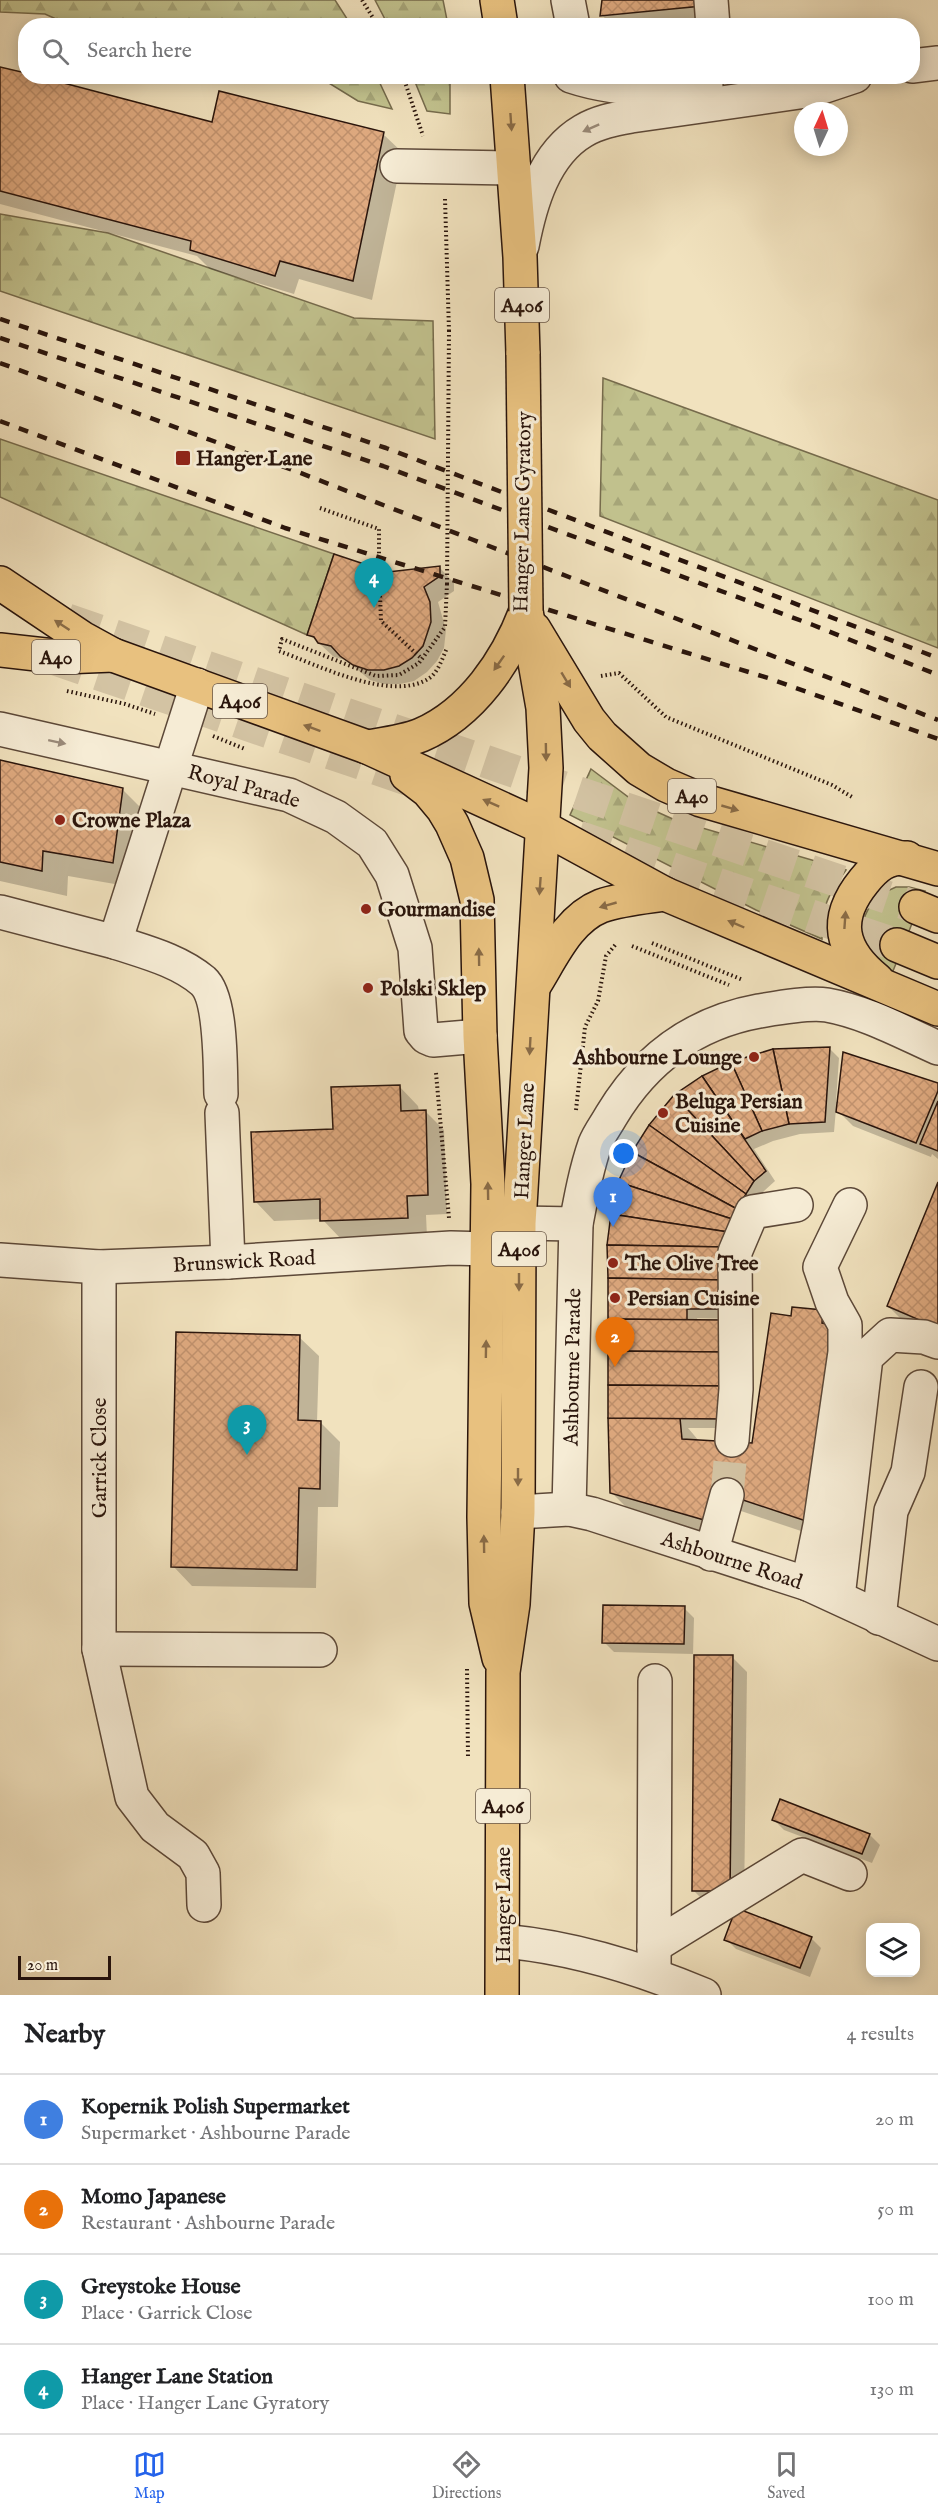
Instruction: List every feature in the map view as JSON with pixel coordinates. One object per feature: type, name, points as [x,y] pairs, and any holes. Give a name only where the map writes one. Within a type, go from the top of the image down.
[{"type":"highway","name":"Hanger Lane Gyratory","points":[[367,747],[420,735],[458,712],[477,693],[504,657],[516,636],[525,611],[520,256],[508,84]]},
{"type":"highway","name":"A406","points":[[0,583],[82,638],[112,655],[367,747]]},
{"type":"highway","name":"Hanger Lane","points":[[502,1995],[503,1672],[513,1605],[518,1512],[519,1223],[544,828],[546,731],[525,611]]},
{"type":"highway","name":"A40","points":[[525,611],[589,720],[615,749],[639,769],[666,785],[701,800],[938,869]]},
{"type":"highway","name":"A40","points":[[0,650],[63,657],[112,655]]},
{"type":"highway","name":"Hanger Lane","points":[[367,747],[428,791],[443,809],[459,838],[477,900],[480,1036],[488,1184],[484,1517],[486,1603],[503,1672]]},
{"type":"highway","points":[[367,747],[544,828],[665,894],[938,1009]]},
{"type":"highway","points":[[883,985],[864,970],[849,948],[844,931],[845,912],[856,891],[882,863],[895,858],[906,858]]},
{"type":"highway","name":"A406","points":[[533,987],[565,936],[585,915],[602,906],[665,894]]},
{"type":"highway","points":[[897,945],[938,962]]},
{"type":"street","points":[[568,0],[571,18]]},
{"type":"street","points":[[711,0],[712,18]]},
{"type":"street","points":[[920,65],[938,63]]},
{"type":"street","points":[[630,84],[666,89],[695,84]]},
{"type":"street","points":[[520,256],[528,218],[539,184],[560,151],[585,130],[605,122],[632,116],[813,90],[831,84]]},
{"type":"street","points":[[398,166],[514,168]]},
{"type":"street","points":[[115,942],[169,766],[197,685]]},
{"type":"street","name":"Royal Parade","points":[[0,729],[289,795],[336,817],[372,843],[392,875],[415,948],[421,1031],[433,1040]]},
{"type":"street","points":[[0,912],[115,942],[166,959],[205,983],[218,1015],[228,1262]]},
{"type":"street","name":"Ashbourne Parade","points":[[569,1509],[576,1224],[583,1187],[596,1142],[624,1094],[654,1061],[693,1032],[739,1015],[772,1009],[824,1005],[856,1012],[938,1048]]},
{"type":"street","points":[[433,1040],[480,1036]]},
{"type":"street","points":[[732,1440],[736,1389],[735,1252],[752,1212],[796,1205]]},
{"type":"street","points":[[807,1584],[820,1525],[845,1352],[844,1325],[832,1302],[820,1267],[850,1205]]},
{"type":"street","points":[[519,1223],[576,1224]]},
{"type":"street","name":"Brunswick Road","points":[[0,1260],[99,1267],[228,1262],[451,1248],[488,1249]]},
{"type":"street","name":"Garrick Close","points":[[99,1267],[99,1649],[132,1797],[155,1827],[193,1855],[202,1873],[204,1905]]},
{"type":"street","points":[[838,1597],[866,1357],[890,1335],[924,1337],[938,1342]]},
{"type":"street","points":[[879,1618],[891,1511],[908,1472],[921,1387]]},
{"type":"street","points":[[711,1554],[726,1495]]},
{"type":"street","name":"Ashbourne Road","points":[[518,1512],[569,1509],[807,1584],[938,1644]]},
{"type":"street","points":[[99,1649],[320,1650]]},
{"type":"street","points":[[654,1960],[655,1681]]},
{"type":"street","points":[[654,1960],[802,1855],[850,1874]]},
{"type":"street","points":[[502,1941],[654,1960],[704,1995]]},
{"type":"path","points":[[362,0],[373,18]]},
{"type":"path","points":[[405,84],[412,106]]},
{"type":"path","points":[[444,188],[449,332],[445,627],[422,660],[399,675],[376,676],[282,639],[279,651],[386,687],[412,686],[429,678],[439,666],[447,648]]},
{"type":"path","points":[[320,508],[379,529],[381,621],[422,660]]},
{"type":"path","points":[[619,673],[666,717],[832,785],[852,797]]},
{"type":"path","points":[[57,688],[125,704],[185,724]]},
{"type":"path","points":[[652,943],[750,984]]},
{"type":"path","points":[[596,1142],[574,1132],[579,1079],[585,1027],[598,1001],[606,956],[616,944]]},
{"type":"path","points":[[632,946],[762,998],[772,1009]]},
{"type":"path","points":[[433,1040],[450,1228]]},
{"type":"green space","points":[[0,0],[335,0],[347,18],[54,18],[45,14],[0,12]]},
{"type":"green space","points":[[375,0],[443,0],[447,18],[384,18]]},
{"type":"green space","points":[[330,84],[380,84],[392,109],[358,101]]},
{"type":"green space","points":[[416,84],[450,84],[450,114],[427,111]]},
{"type":"green space","points":[[0,214],[108,233],[354,318],[433,321],[435,439],[0,291]]},
{"type":"green space","points":[[603,378],[938,500],[938,648],[600,516]]},
{"type":"green space","points":[[0,439],[334,554],[307,635],[0,497]]},
{"type":"green space","points":[[591,769],[635,802],[675,820],[846,870],[827,902],[823,917],[822,939],[756,910],[570,815]]},
{"type":"green space","points":[[896,887],[925,891],[893,971],[879,962],[870,952],[864,940],[863,928],[865,916],[871,904]]},
{"type":"building","points":[[602,0],[701,0],[702,6],[600,16]]},
{"type":"building","points":[[0,67],[18,71],[18,84],[67,84],[212,122],[219,91],[384,132],[353,281],[280,261],[275,276],[190,250],[191,241],[0,191]]},
{"type":"building","points":[[334,554],[388,572],[440,566],[440,576],[424,587],[430,602],[431,622],[423,646],[412,658],[399,666],[384,670],[368,670],[353,665],[331,646],[318,643],[314,637],[307,635]]},
{"type":"building","name":"Crowne Plaza","points":[[0,760],[123,788],[113,863],[43,851],[42,871],[0,862]]},
{"type":"building","points":[[830,1047],[825,1122],[789,1124],[773,1049]]},
{"type":"building","points":[[773,1049],[789,1124],[762,1131],[731,1062]]},
{"type":"building","points":[[843,1052],[938,1083],[938,1091],[916,1143],[836,1112]]},
{"type":"building","points":[[731,1062],[762,1131],[745,1139],[702,1076]]},
{"type":"building","points":[[702,1076],[766,1171],[754,1181],[674,1095]]},
{"type":"building","points":[[400,1085],[401,1111],[426,1110],[428,1195],[407,1196],[408,1218],[320,1221],[320,1199],[254,1202],[251,1132],[333,1129],[331,1087]]},
{"type":"building","points":[[674,1095],[754,1181],[746,1194],[649,1125]]},
{"type":"building","points":[[938,1101],[938,1151],[920,1144]]},
{"type":"building","points":[[649,1125],[746,1194],[737,1209],[632,1152]]},
{"type":"building","points":[[632,1152],[737,1209],[732,1219],[618,1182]]},
{"type":"building","points":[[618,1182],[732,1219],[728,1232],[611,1214]]},
{"type":"building","points":[[938,1182],[938,1328],[887,1306]]},
{"type":"building","points":[[611,1214],[728,1232],[726,1247],[607,1245]]},
{"type":"building","points":[[607,1245],[726,1247],[726,1280],[608,1278]]},
{"type":"building","points":[[608,1278],[726,1280],[725,1309],[687,1309],[687,1320],[608,1319]]},
{"type":"building","points":[[792,1307],[823,1310],[822,1323],[835,1325],[809,1522],[719,1492],[711,1522],[610,1493],[608,1418],[680,1418],[682,1439],[752,1443],[771,1313],[791,1316]]},
{"type":"building","points":[[608,1319],[726,1320],[725,1352],[608,1351]]},
{"type":"building","points":[[176,1332],[300,1335],[298,1420],[321,1421],[320,1489],[299,1488],[297,1570],[171,1567]]},
{"type":"building","points":[[608,1351],[725,1352],[725,1386],[608,1385]]},
{"type":"building","points":[[608,1385],[725,1386],[725,1419],[608,1418]]},
{"type":"building","points":[[603,1605],[685,1606],[684,1644],[602,1643]]},
{"type":"building","points":[[694,1655],[733,1655],[730,1891],[692,1891]]},
{"type":"building","points":[[780,1799],[870,1834],[862,1854],[772,1820]]},
{"type":"building","points":[[736,1908],[812,1937],[800,1968],[724,1940]]},
{"type":"tunnel","points":[[67,620],[916,907]]},
{"type":"tunnel","points":[[52,658],[410,780]]},
{"type":"tunnel","points":[[578,837],[897,945]]},
{"type":"tunnel","points":[[727,1495],[732,1440]]},
{"type":"railway","points":[[0,319],[386,448],[938,658]]},
{"type":"railway","points":[[0,338],[383,466],[813,625],[938,675]]},
{"type":"railway","points":[[0,363],[298,472],[938,720]]},
{"type":"railway","points":[[0,421],[285,528],[768,678],[938,739]]},
{"type":"place","name":"Hanger Lane","points":[[183,458]]},
{"type":"place","name":"Hanger Lane Station","points":[[374,608]]},
{"type":"place","name":"Crowne Plaza","points":[[60,820]]},
{"type":"place","name":"Gourmandise","points":[[366,909]]},
{"type":"place","name":"Polski Sklep","points":[[368,988]]},
{"type":"place","name":"Ashbourne Lounge","points":[[754,1057]]},
{"type":"place","name":"Beluga Persian Cuisine","points":[[663,1113]]},
{"type":"place","name":"Kopernik Polish Supermarket","points":[[613,1227]]},
{"type":"place","name":"The Olive Tree","points":[[613,1263]]},
{"type":"place","name":"Persian Cuisine","points":[[615,1298]]},
{"type":"place","name":"Momo Japanese","points":[[615,1367]]},
{"type":"place","name":"Greystoke House","points":[[247,1455]]}]
